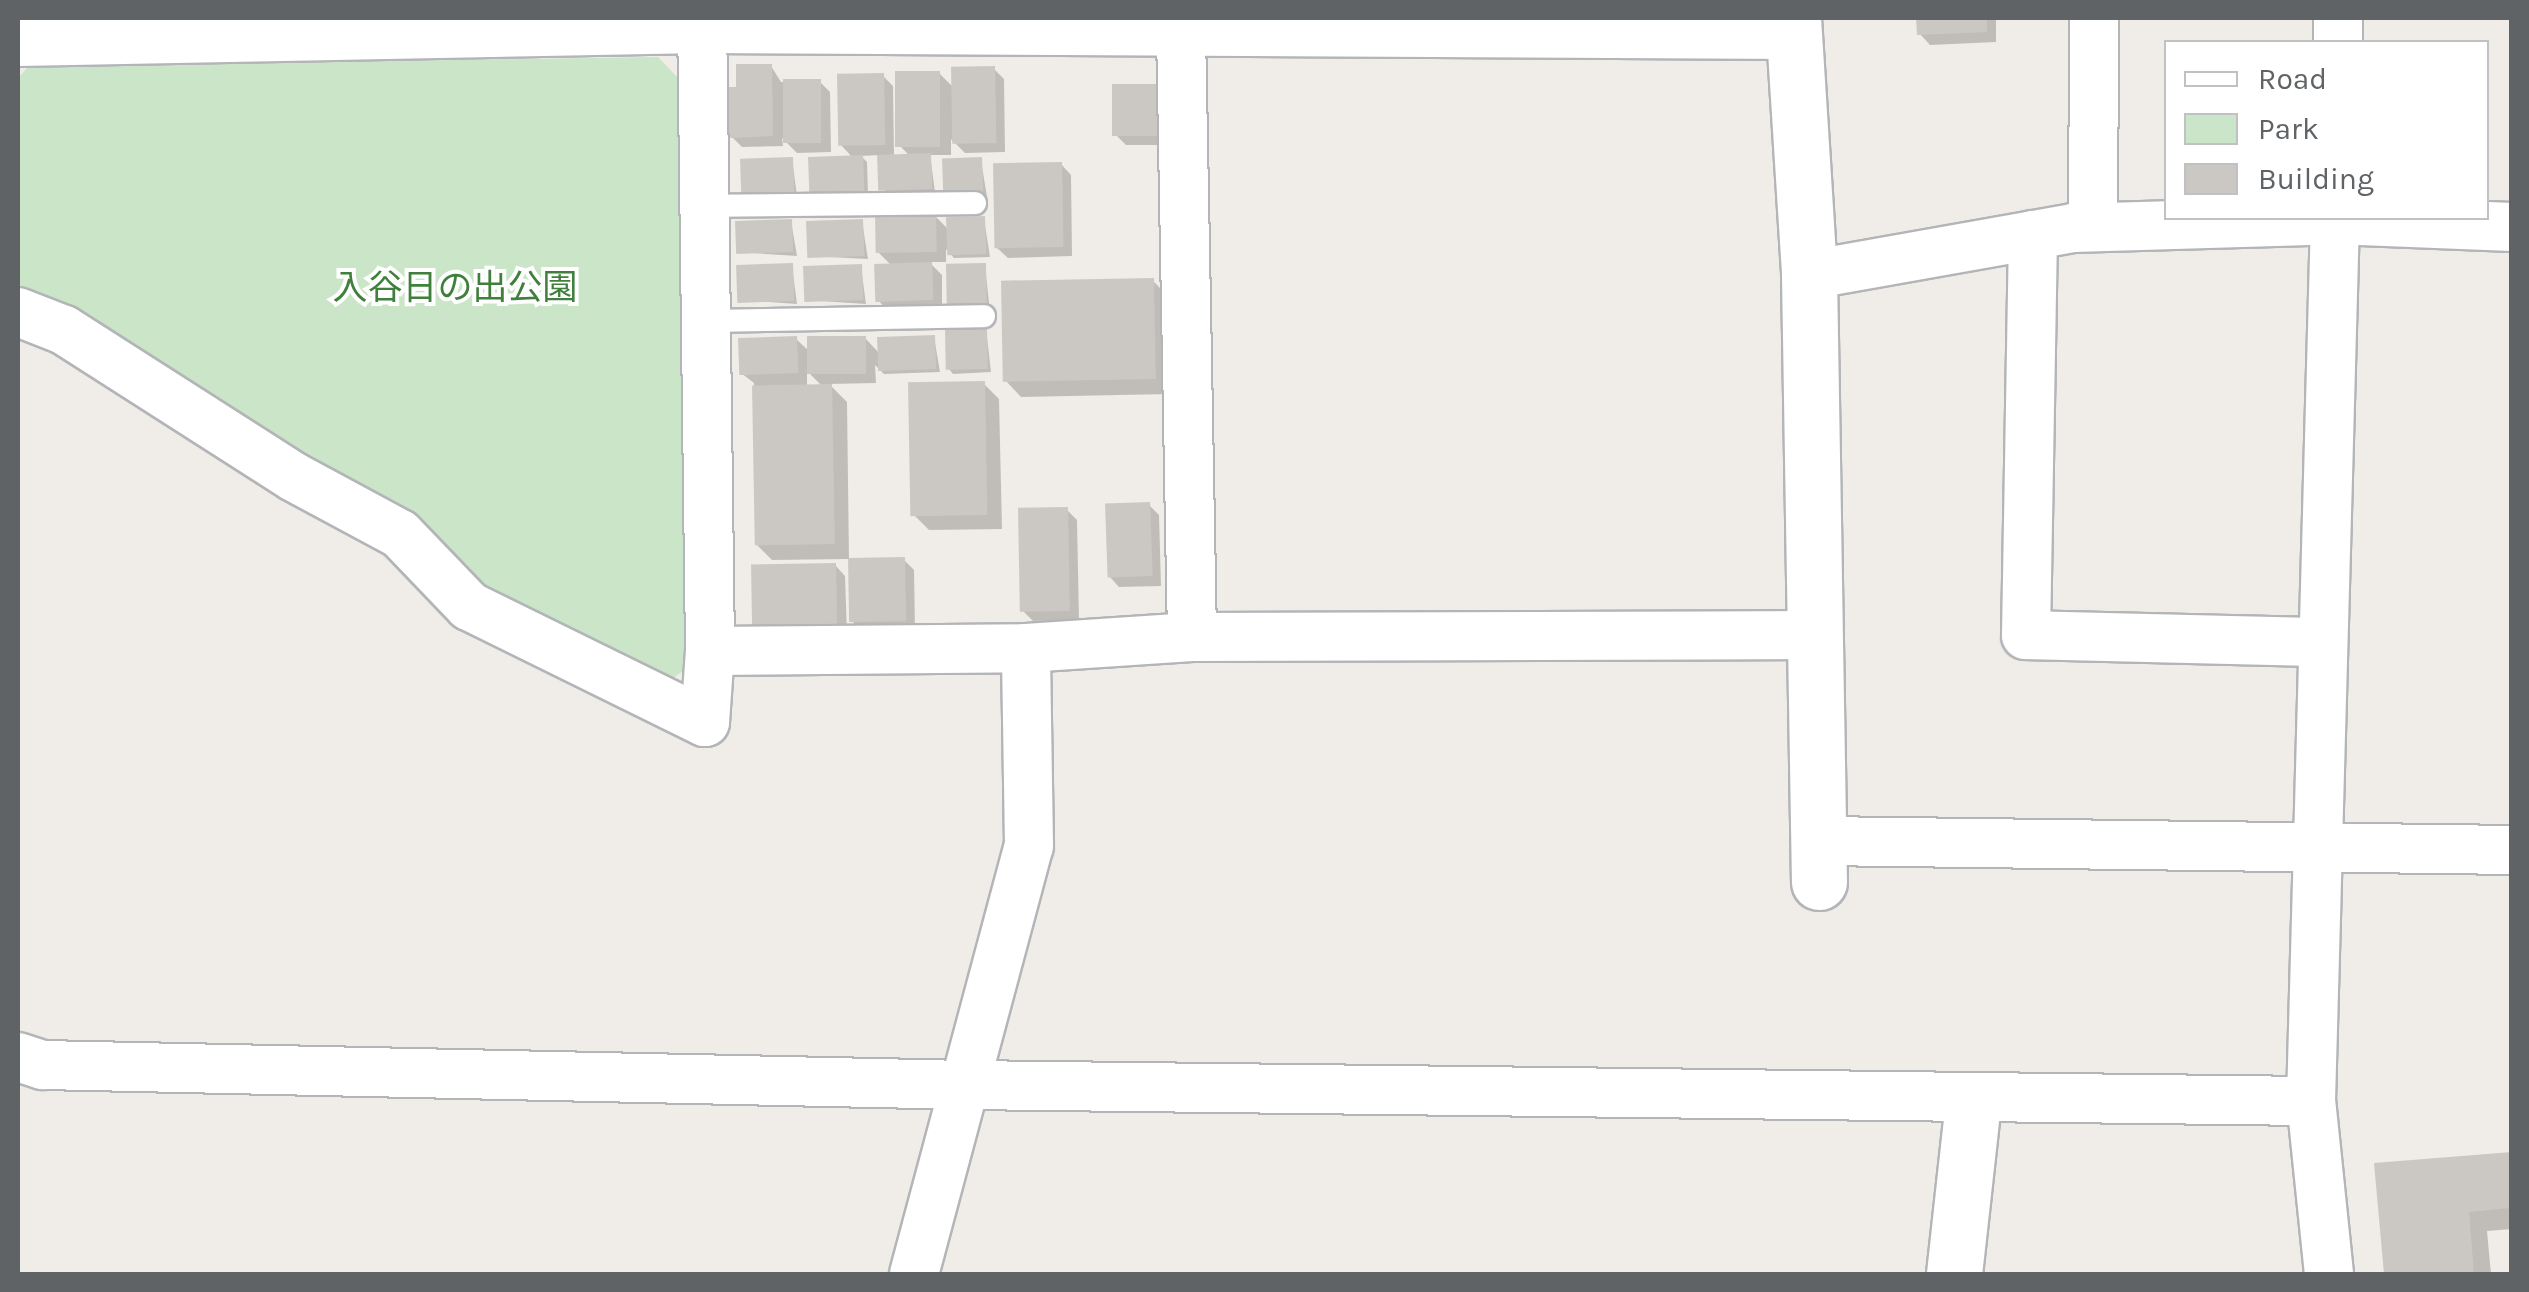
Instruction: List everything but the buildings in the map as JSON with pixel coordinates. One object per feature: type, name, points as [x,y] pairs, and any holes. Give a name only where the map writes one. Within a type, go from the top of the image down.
[{"type":"street","points":[[2093,227],[2094,18]]},
{"type":"street","points":[[18,312],[64,330],[294,477],[400,534],[469,606],[704,722],[710,651],[702,23]]},
{"type":"street","points":[[18,42],[702,23],[1181,31],[1794,26],[1809,276],[1819,862],[2314,844],[2512,850]]},
{"type":"street","points":[[1181,31],[1192,637]]},
{"type":"street","points":[[1809,276],[2033,234],[2093,227],[2304,220]]},
{"type":"street","points":[[2328,1274],[2311,1101],[2314,844],[2334,220]]},
{"type":"street","points":[[2356,220],[2512,227]]},
{"type":"street","points":[[2033,234],[2026,636],[2321,642]]},
{"type":"street","points":[[710,651],[1026,648],[1192,637],[1816,636]]},
{"type":"street","points":[[914,1274],[1029,846],[1026,648]]},
{"type":"street","points":[[18,1057],[42,1065],[964,1085],[1973,1101],[2311,1101]]},
{"type":"street","points":[[1954,1274],[1973,1101]]},
{"type":"lane","points":[[704,206],[975,203]]},
{"type":"lane","points":[[705,321],[984,316]]},
{"type":"green space","name":"入谷日の出公園","points":[[658,57],[678,78],[690,666],[663,685],[485,599],[18,298],[18,78],[29,66]]}]
